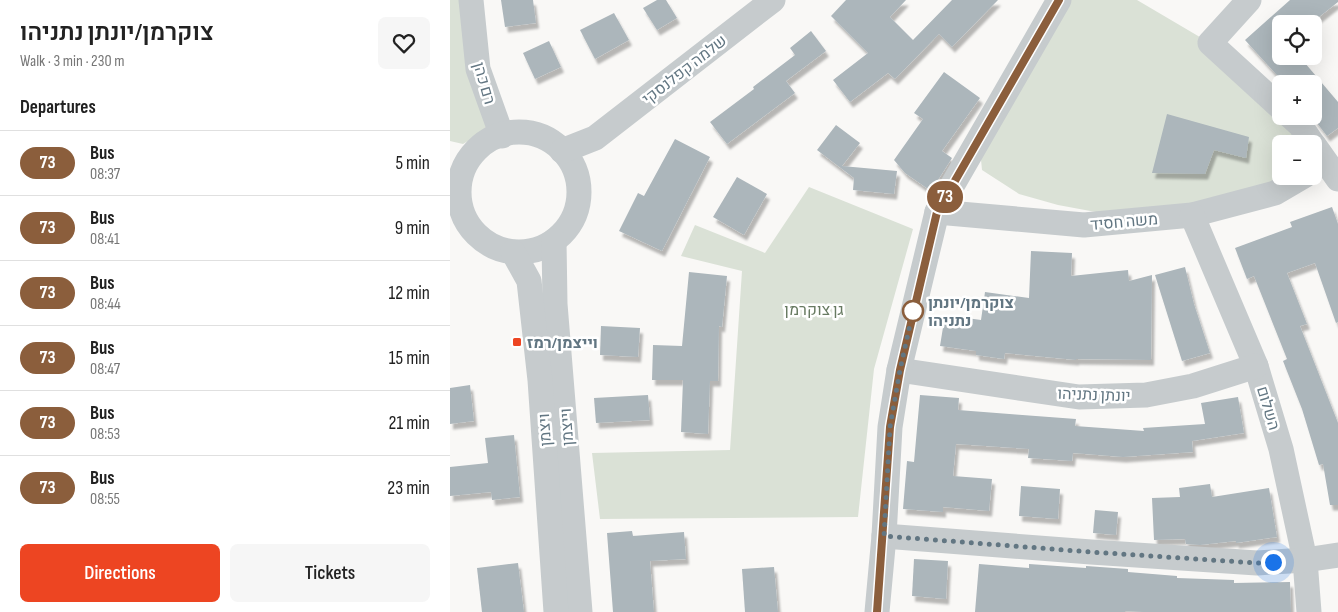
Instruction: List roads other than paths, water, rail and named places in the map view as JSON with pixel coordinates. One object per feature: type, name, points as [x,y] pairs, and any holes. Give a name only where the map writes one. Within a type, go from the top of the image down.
[{"type":"street","name":"רם כהן","points":[[471,0],[478,69],[502,136]]},
{"type":"street","name":"שלמה קפלנסקי","points":[[596,138],[774,0]]},
{"type":"street","points":[[877,612],[884,536],[890,427],[900,370],[937,212],[1059,0]]},
{"type":"street","points":[[1249,0],[1210,43],[1272,100]]},
{"type":"street","points":[[525,133],[539,136],[552,142],[562,150],[571,163],[579,188],[578,205],[572,220],[564,232],[542,248],[531,251],[513,252],[496,248],[482,240],[469,226],[455,199],[459,192],[458,163],[494,138],[509,134],[525,133]]},
{"type":"street","points":[[562,150],[596,138]]},
{"type":"street","points":[[575,172],[596,138]]},
{"type":"street","name":"משה חסיד","points":[[937,212],[1084,225],[1192,215],[1275,193],[1289,185]]},
{"type":"street","name":"השלום","points":[[1192,215],[1256,366],[1281,449],[1305,560],[1309,612]]},
{"type":"street","name":"וייצמן","points":[[554,241],[555,304],[580,612]]},
{"type":"street","name":"ויצמן","points":[[513,252],[529,281],[540,380],[556,612]]},
{"type":"street","name":"יונתן נתניהו","points":[[900,370],[1079,397],[1146,395],[1193,386],[1256,366]]},
{"type":"street","points":[[884,536],[1257,563],[1305,560],[1338,555]]},
{"type":"place","name":"צוקרמן/יונתן נתניהו","points":[[913,311]]},
{"type":"place","name":"וייצמן/רמז","points":[[517,342]]},
{"type":"park label","name":"גן צוקרמן","points":[[814,309]]}]
